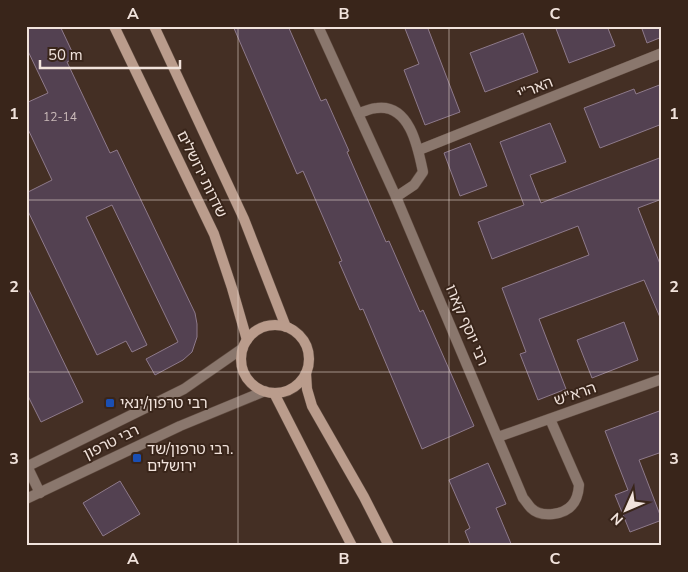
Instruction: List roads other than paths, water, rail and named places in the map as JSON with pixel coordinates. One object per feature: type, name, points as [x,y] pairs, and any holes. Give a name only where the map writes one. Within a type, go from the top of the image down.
[{"type":"main road","name":"שדרות ירושלים","points":[[114,26],[214,234],[232,288],[245,344]]},
{"type":"main road","name":"שדרות ירושלים","points":[[154,26],[244,219],[286,327]]},
{"type":"main road","points":[[306,373],[293,388],[284,392],[270,392],[250,382],[245,374],[242,365],[245,344],[260,329],[269,326],[286,327],[299,336],[304,343],[308,358],[306,373],[307,389],[312,406],[364,497],[389,546]]},
{"type":"main road","points":[[270,392],[352,546]]},
{"type":"street","name":"רבי יוסף קארו","points":[[318,26],[396,197],[524,498],[531,508],[543,515],[564,513],[574,502],[578,494],[579,485],[550,419]]},
{"type":"street","name":"האר\"י","points":[[419,150],[662,53]]},
{"type":"street","points":[[358,113],[378,108],[395,110],[412,130],[419,150],[423,172],[414,185],[396,197]]},
{"type":"street","name":"רבי טרפון","points":[[27,466],[184,389],[245,344]]},
{"type":"street","name":"הרא\"ש","points":[[498,437],[662,380]]},
{"type":"street","name":"רבי טרפון","points":[[26,499],[180,426],[270,392]]},
{"type":"street","points":[[27,466],[40,493]]},
{"type":"place","name":"רבי טרפון/ינאי","points":[[110,403]]},
{"type":"place","name":"רבי טרפון/שד. ירושלים","points":[[137,458]]}]
